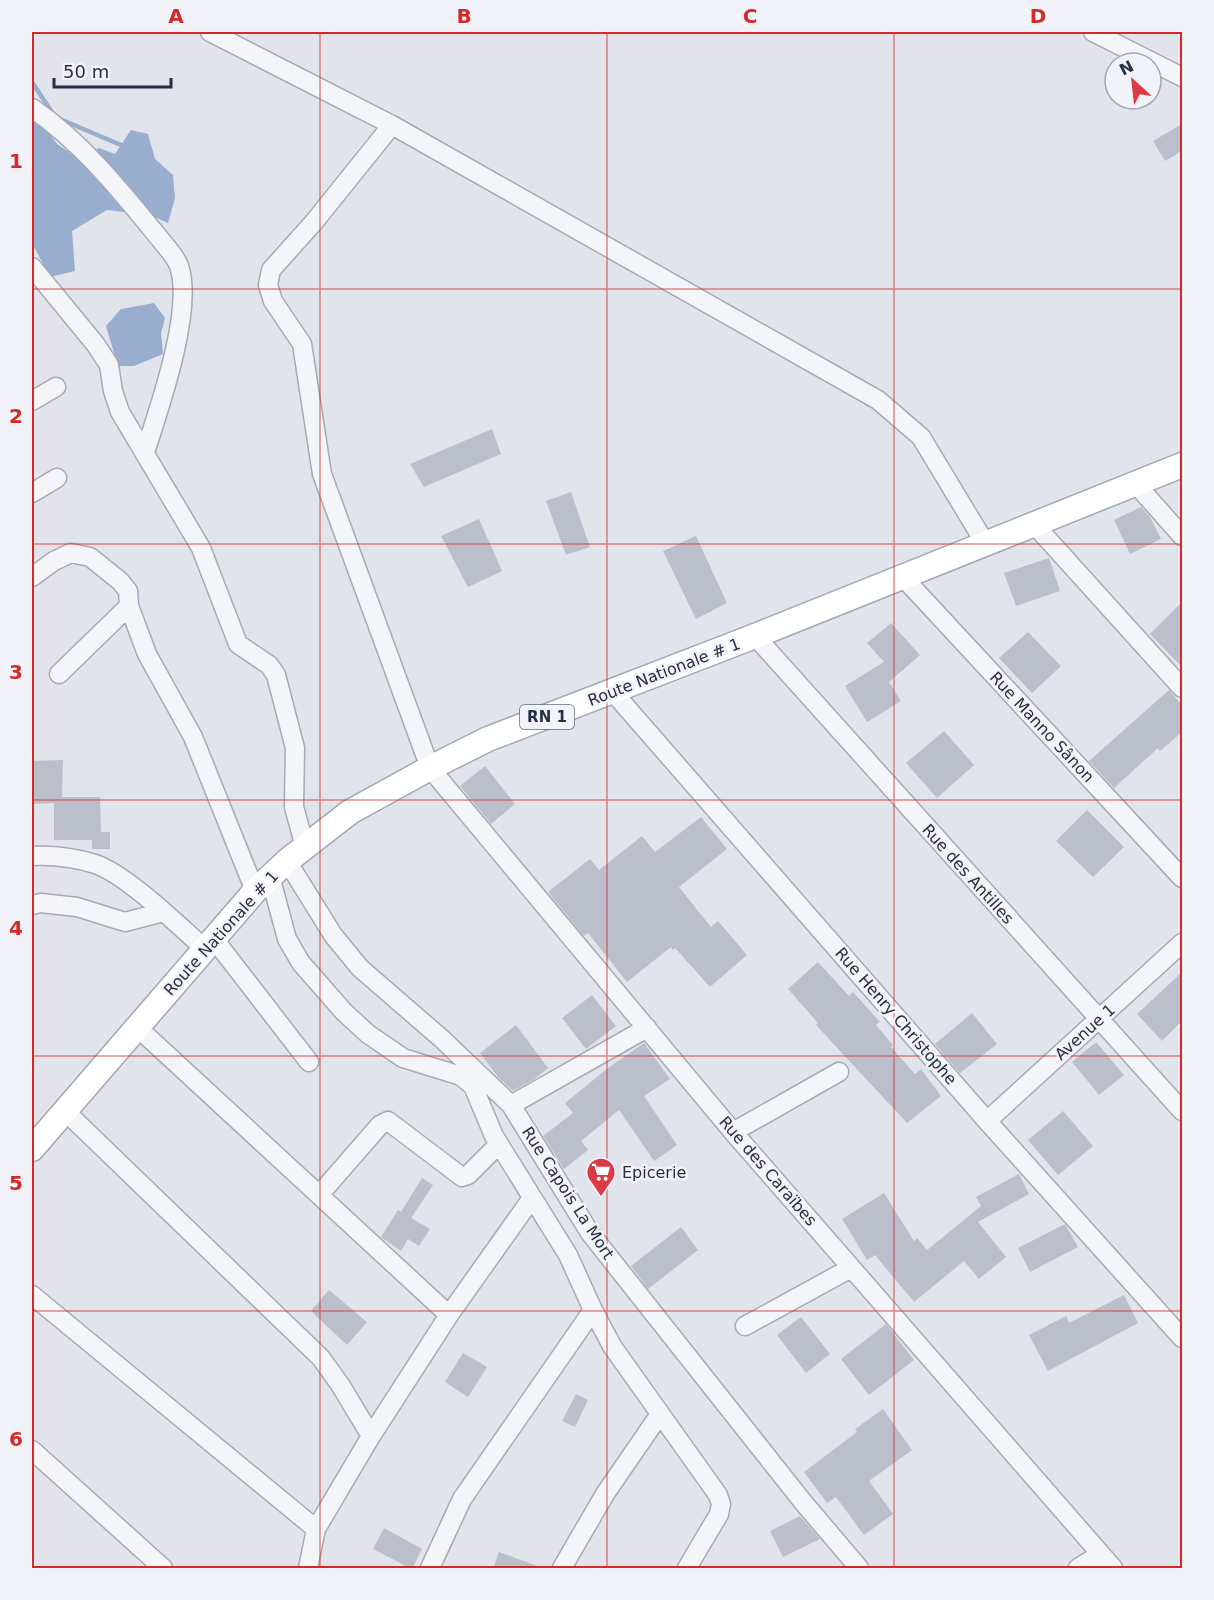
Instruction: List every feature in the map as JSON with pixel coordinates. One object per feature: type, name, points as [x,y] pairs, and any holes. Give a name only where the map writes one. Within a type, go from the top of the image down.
[{"type":"main road","name":"Route Nationale # 1","points":[[32,1149],[209,944],[279,869],[350,812],[430,768],[488,740],[1182,465]]},
{"type":"street","points":[[210,32],[392,125],[879,400],[921,437],[985,543]]},
{"type":"street","points":[[1093,32],[1182,77]]},
{"type":"street","points":[[32,108],[64,133],[100,167],[170,250],[179,265],[183,289],[178,333],[160,406],[145,452]]},
{"type":"street","name":"Rue des Caraïbes","points":[[392,125],[314,222],[271,270],[268,285],[273,301],[302,344],[322,474],[430,768],[733,1132],[1113,1569]]},
{"type":"street","points":[[32,267],[96,345],[109,365],[113,391],[120,412],[201,548],[238,644],[269,665],[276,675],[295,748],[294,807],[279,869],[287,939],[301,963],[344,1012],[369,1034],[403,1058],[461,1076],[473,1086],[499,1144],[568,1255],[593,1311],[612,1346],[718,1495],[721,1504],[719,1514],[687,1569]]},
{"type":"street","points":[[32,401],[56,387]]},
{"type":"street","points":[[32,493],[57,478]]},
{"type":"street","points":[[1135,483],[1182,536]]},
{"type":"street","points":[[1033,524],[1182,688]]},
{"type":"street","points":[[32,577],[54,561],[71,553],[90,557],[120,581],[128,591],[129,606],[147,654],[193,737],[279,869]]},
{"type":"street","name":"Rue Manno Sânon","points":[[902,576],[1182,878]]},
{"type":"street","points":[[59,674],[129,606]]},
{"type":"street","name":"Rue des Antilles","points":[[755,636],[1182,1111]]},
{"type":"street","name":"Rue Henry Christophe","points":[[613,692],[987,1121],[1182,1338]]},
{"type":"street","points":[[32,856],[68,858],[98,865],[126,882],[163,912],[209,944],[309,1062]]},
{"type":"street","name":"Rue Capois La Mort","points":[[279,869],[360,968],[442,1039],[511,1105],[590,1233],[803,1502],[859,1569]]},
{"type":"street","points":[[32,905],[41,903],[77,907],[125,922],[163,912]]},
{"type":"street","name":"Avenue 1","points":[[987,1121],[1182,943]]},
{"type":"street","points":[[137,1027],[449,1315]]},
{"type":"street","points":[[511,1105],[647,1028]]},
{"type":"street","points":[[733,1132],[839,1072]]},
{"type":"street","points":[[64,1111],[321,1358],[371,1436]]},
{"type":"street","points":[[319,1195],[380,1125],[388,1121],[462,1178],[468,1175],[499,1144]]},
{"type":"street","points":[[308,1569],[316,1529],[371,1436],[449,1315],[532,1198]]},
{"type":"street","points":[[745,1326],[851,1268]]},
{"type":"street","points":[[32,1295],[316,1529]]},
{"type":"street","points":[[430,1569],[462,1499],[593,1311]]},
{"type":"street","points":[[562,1569],[605,1494],[660,1414]]},
{"type":"street","points":[[32,1450],[164,1569]]},
{"type":"street","points":[[1078,1569],[1101,1554]]},
{"type":"water","points":[[32,110],[57,144],[79,159],[99,148],[115,154],[131,130],[148,134],[155,159],[173,175],[175,198],[168,223],[150,215],[107,210],[72,231],[75,271],[50,277],[32,243]]},
{"type":"water","points":[[154,303],[165,318],[161,333],[163,354],[134,366],[118,366],[106,326],[121,309]]},
{"type":"building","points":[[1182,124],[1182,151],[1165,161],[1153,141]]},
{"type":"building","points":[[492,429],[501,454],[424,487],[410,464]]},
{"type":"building","points":[[571,492],[590,547],[566,555],[546,501]]},
{"type":"building","points":[[1141,507],[1150,517],[1161,539],[1130,554],[1114,520]]},
{"type":"building","points":[[479,519],[502,571],[468,587],[441,536]]},
{"type":"building","points":[[696,536],[727,603],[696,619],[663,551]]},
{"type":"building","points":[[1049,558],[1060,591],[1016,606],[1004,573]]},
{"type":"building","points":[[1182,602],[1182,667],[1150,634]]},
{"type":"building","points":[[891,623],[920,655],[889,682],[901,701],[867,722],[845,686],[884,662],[867,643]]},
{"type":"building","points":[[1028,632],[1061,666],[1032,693],[999,658]]},
{"type":"building","points":[[1169,690],[1182,705],[1182,732],[1160,751],[1158,748],[1114,788],[1089,761]]},
{"type":"building","points":[[944,731],[974,765],[937,798],[906,763]]},
{"type":"building","points":[[63,760],[62,797],[100,797],[101,832],[110,832],[110,849],[92,849],[92,840],[54,840],[54,803],[32,804],[32,761]]},
{"type":"building","points":[[485,766],[515,804],[491,824],[460,786]]},
{"type":"building","points":[[1087,810],[1124,847],[1093,877],[1056,841]]},
{"type":"building","points":[[701,817],[727,849],[679,887],[711,927],[718,921],[747,955],[710,987],[675,948],[673,950],[671,947],[627,982],[588,933],[584,936],[548,892],[590,859],[599,870],[642,836],[655,852]]},
{"type":"building","points":[[818,962],[849,996],[853,992],[880,1022],[876,1025],[893,1045],[891,1047],[915,1074],[921,1069],[941,1096],[907,1123],[816,1025],[818,1023],[788,989]]},
{"type":"building","points":[[1182,972],[1182,1021],[1162,1041],[1137,1014]]},
{"type":"building","points":[[592,995],[616,1026],[586,1049],[562,1018]]},
{"type":"building","points":[[972,1013],[997,1044],[960,1073],[935,1044]]},
{"type":"building","points":[[516,1025],[548,1068],[513,1091],[498,1077],[480,1053]]},
{"type":"building","points":[[1096,1042],[1124,1075],[1099,1095],[1072,1062]]},
{"type":"building","points":[[644,1043],[670,1079],[644,1096],[677,1145],[654,1161],[619,1110],[581,1141],[588,1150],[564,1169],[543,1136],[573,1113],[565,1103],[608,1068]]},
{"type":"building","points":[[1063,1111],[1093,1146],[1058,1175],[1028,1140]]},
{"type":"building","points":[[1019,1174],[1029,1194],[978,1222],[1006,1257],[979,1279],[964,1261],[914,1302],[875,1255],[867,1260],[842,1219],[884,1193],[914,1241],[917,1238],[927,1250],[981,1206],[976,1197]]},
{"type":"building","points":[[422,1178],[433,1185],[411,1218],[430,1229],[419,1246],[408,1239],[401,1251],[381,1237],[398,1210],[401,1212]]},
{"type":"building","points":[[1065,1224],[1078,1247],[1030,1272],[1018,1248]]},
{"type":"building","points":[[681,1227],[698,1250],[648,1289],[631,1266]]},
{"type":"building","points":[[329,1290],[367,1322],[347,1345],[311,1311]]},
{"type":"building","points":[[1124,1295],[1138,1323],[1048,1371],[1029,1335],[1066,1316],[1069,1323]]},
{"type":"building","points":[[801,1317],[830,1354],[806,1373],[777,1335]]},
{"type":"building","points":[[886,1324],[914,1360],[869,1395],[841,1359]]},
{"type":"building","points":[[463,1353],[487,1367],[468,1397],[445,1382]]},
{"type":"building","points":[[576,1394],[588,1400],[575,1427],[562,1421]]},
{"type":"building","points":[[883,1409],[912,1450],[869,1481],[893,1514],[864,1535],[836,1497],[827,1503],[804,1472],[857,1432],[855,1429]]},
{"type":"building","points":[[800,1516],[820,1539],[783,1557],[770,1531]]},
{"type":"building","points":[[384,1528],[422,1549],[412,1569],[373,1549]]},
{"type":"building","points":[[499,1552],[540,1567],[540,1569],[493,1569]]},
{"type":"waterway","points":[[32,82],[55,117],[121,145]]},
{"type":"place","name":"Epicerie","points":[[601,1198]]}]
